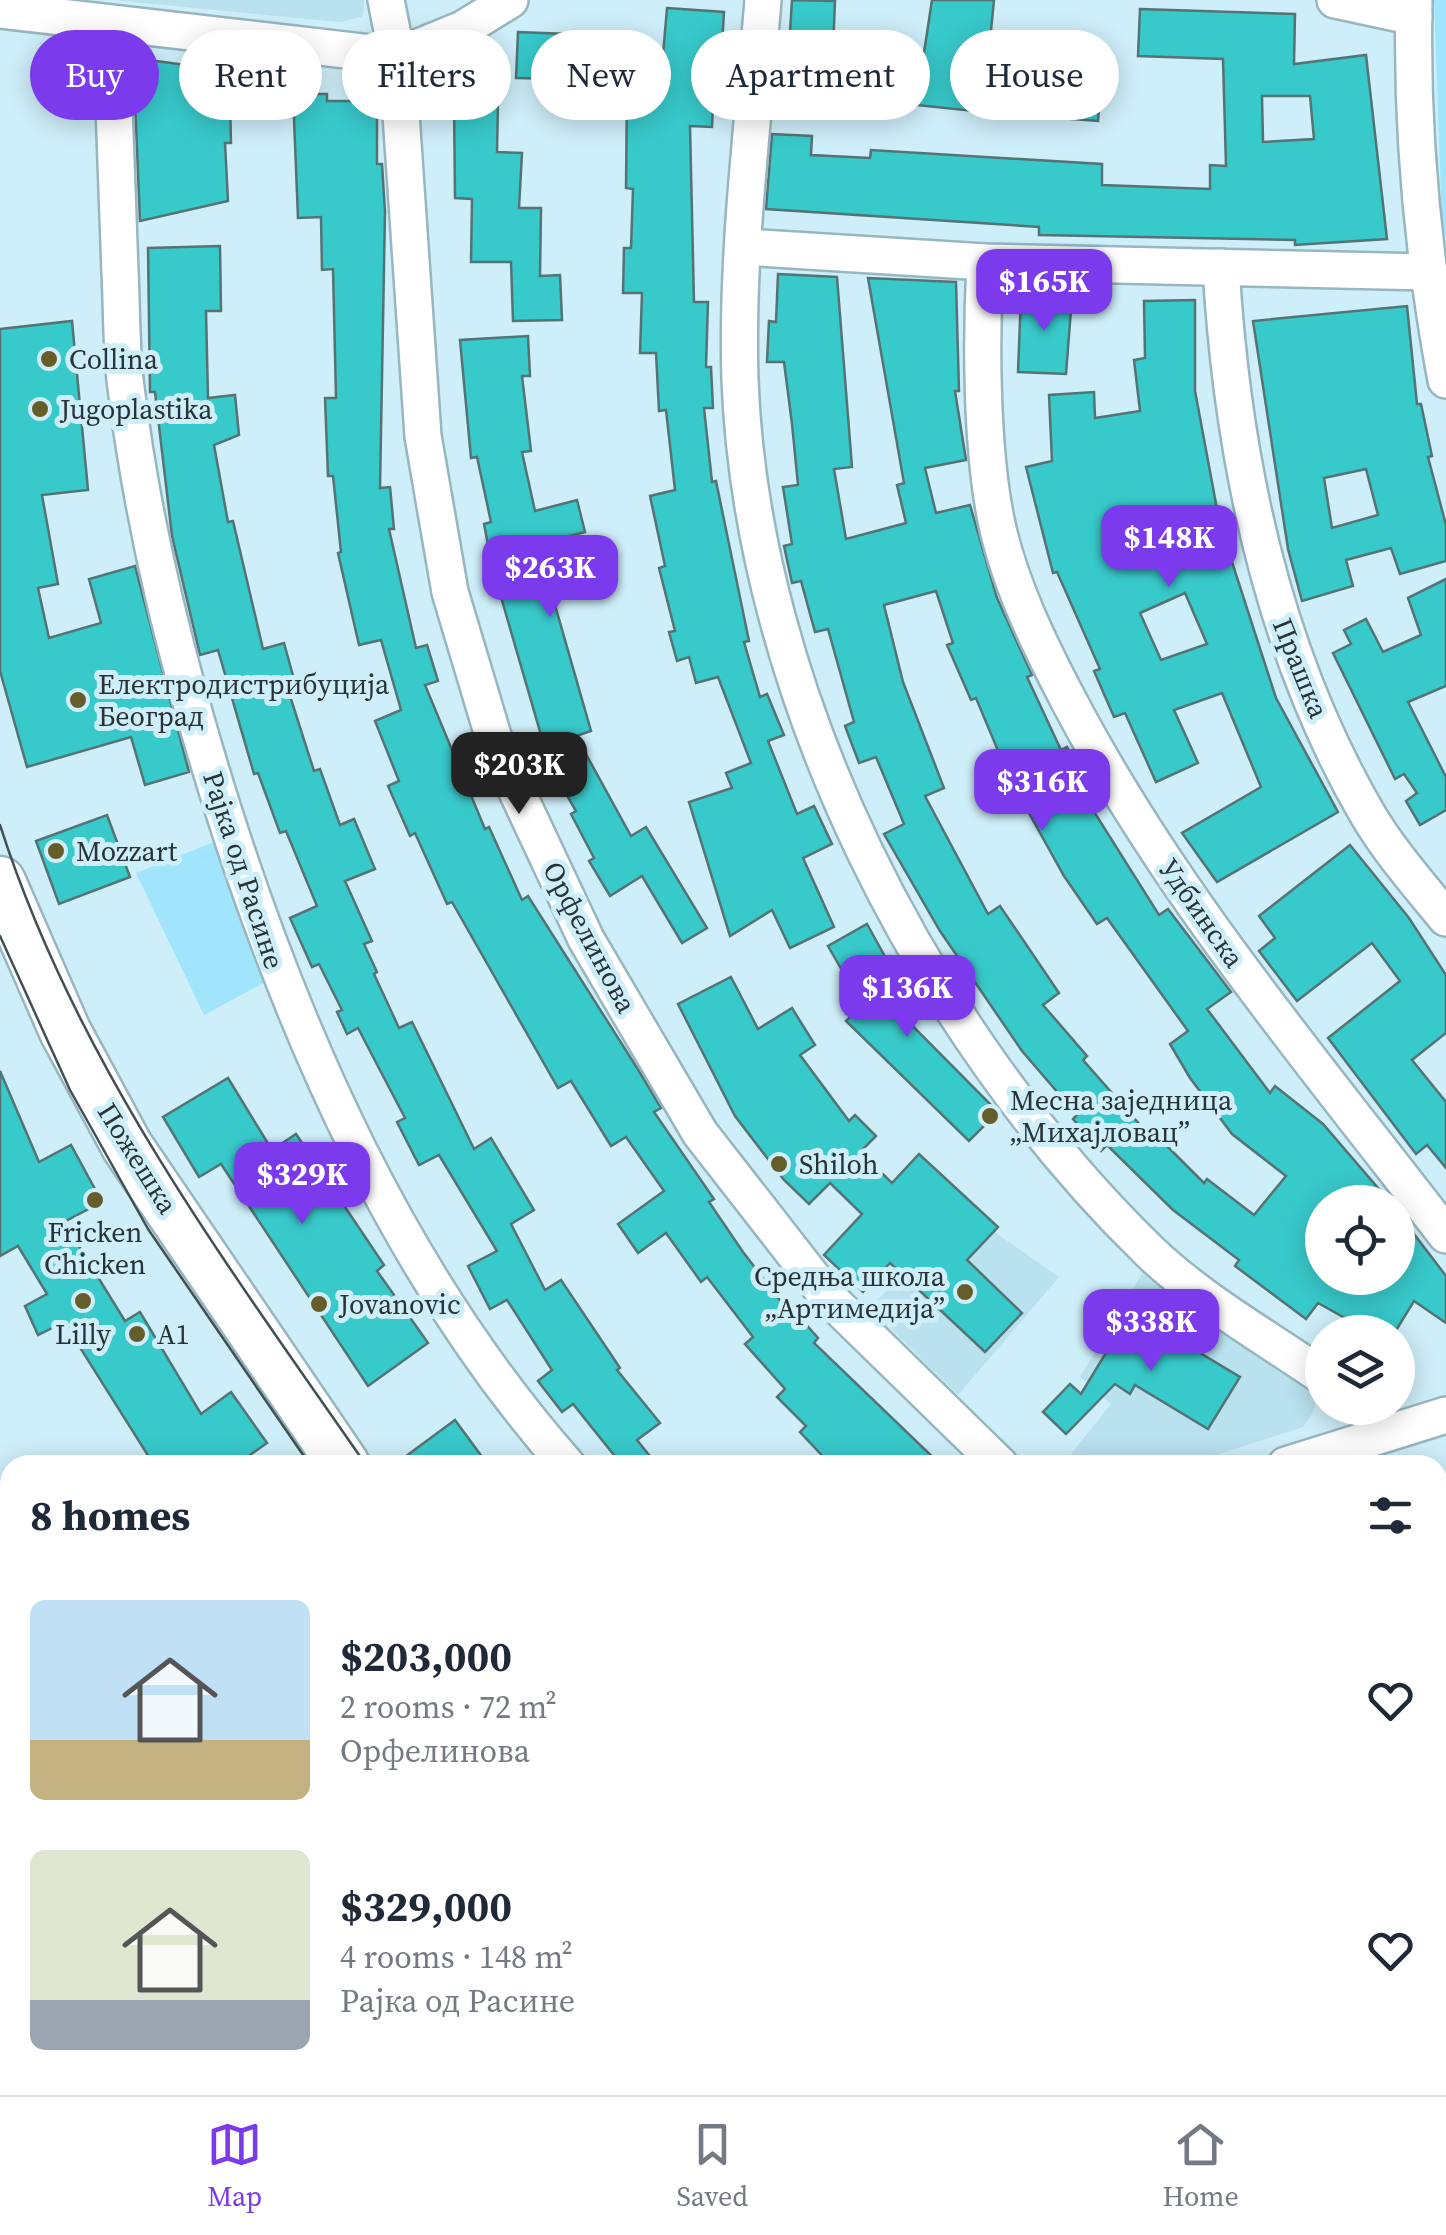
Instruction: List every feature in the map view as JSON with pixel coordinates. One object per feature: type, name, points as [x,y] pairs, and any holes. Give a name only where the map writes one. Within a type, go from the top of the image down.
[{"type":"main road","name":"Пожешка","points":[[0,882],[65,1031],[128,1146],[337,1455]]},
{"type":"street","name":"Орфелинова","points":[[386,0],[392,30]]},
{"type":"street","points":[[461,30],[510,0]]},
{"type":"street","points":[[763,0],[744,247],[740,379],[754,493],[774,598],[820,743],[886,895],[1000,1075],[1102,1201],[1197,1292],[1305,1365]]},
{"type":"street","points":[[1335,0],[1414,8],[1430,272],[1446,380]]},
{"type":"street","points":[[0,10],[342,50]]},
{"type":"street","name":"Рајка од Расине","points":[[111,24],[125,383],[144,516],[178,669],[252,903],[308,1047],[416,1255],[522,1415],[558,1455]]},
{"type":"street","name":"Орфелинова","points":[[402,120],[423,436],[450,592],[497,749],[586,939],[700,1132],[827,1296],[990,1455]]},
{"type":"street","points":[[744,247],[985,262],[1430,272]]},
{"type":"street","name":"Удбинска","points":[[985,262],[986,409],[996,520],[1037,640],[1106,772],[1220,942],[1446,1236]]},
{"type":"street","name":"Прашка","points":[[1222,267],[1227,365],[1256,528],[1285,638],[1370,818],[1446,918]]},
{"type":"street","points":[[1415,1418],[1446,1415]]},
{"type":"street","points":[[1306,1455],[1365,1425]]},
{"type":"shaded area","points":[[112,0],[364,0],[364,8],[362,17],[340,22]]},
{"type":"shaded area","points":[[1434,0],[1446,0],[1446,237],[1442,223]]},
{"type":"shaded area","points":[[214,842],[271,979],[204,1015],[136,873]]},
{"type":"shaded area","name":"Средња школа „Артимедија”","points":[[963,1210],[1059,1277],[958,1395],[870,1308]]},
{"type":"shaded area","points":[[1143,1272],[1191,1313],[1305,1385],[1305,1424],[1216,1455],[1070,1455],[1111,1404],[1080,1377]]},
{"type":"building","points":[[792,0],[835,1],[834,30],[790,30]]},
{"type":"building","points":[[932,0],[994,0],[991,30],[950,30],[950,109],[930,106],[927,30]]},
{"type":"building","points":[[667,8],[724,12],[723,30],[691,30],[691,120],[712,120],[712,127],[690,126],[694,302],[708,302],[706,367],[711,367],[713,408],[704,408],[712,482],[716,481],[749,641],[744,642],[760,697],[767,694],[784,735],[768,741],[797,814],[814,806],[832,844],[803,858],[834,927],[790,948],[772,910],[730,936],[689,802],[732,788],[726,773],[751,763],[718,677],[696,683],[689,657],[677,661],[669,632],[675,631],[659,568],[665,566],[650,496],[675,490],[666,410],[659,411],[656,353],[640,353],[642,293],[623,293],[624,248],[631,248],[633,189],[626,188],[627,120],[671,120],[671,30],[665,30]]},
{"type":"building","points":[[1140,9],[1295,14],[1294,64],[1366,55],[1387,239],[1295,245],[1295,240],[1039,235],[1039,227],[766,209],[772,134],[812,136],[811,155],[870,158],[871,150],[1102,164],[1102,185],[1210,189],[1210,165],[1226,166],[1223,59],[1138,56]],"holes":[[[1262,96],[1310,96],[1314,139],[1263,142]]]},
{"type":"building","points":[[518,32],[531,33],[531,78],[516,78]]},
{"type":"building","points":[[159,61],[179,64],[179,120],[230,120],[231,143],[225,143],[228,201],[140,221],[136,120],[159,120]]},
{"type":"building","points":[[322,94],[327,94],[327,101],[342,101],[342,120],[377,120],[377,164],[382,164],[385,212],[380,488],[390,487],[394,529],[389,529],[416,648],[427,645],[438,681],[425,685],[485,829],[489,827],[522,900],[528,896],[639,1071],[661,1108],[654,1112],[714,1199],[709,1202],[743,1252],[786,1308],[789,1305],[818,1338],[814,1343],[931,1455],[822,1455],[800,1432],[806,1426],[777,1397],[785,1389],[745,1344],[753,1337],[707,1277],[701,1282],[666,1233],[638,1253],[618,1224],[664,1191],[626,1137],[611,1146],[571,1081],[558,1088],[452,902],[447,904],[415,833],[410,836],[388,786],[399,781],[375,721],[401,710],[381,640],[359,645],[338,553],[341,552],[333,476],[328,476],[325,398],[336,398],[333,269],[322,270],[321,217],[298,218],[294,120],[322,120]]},
{"type":"building","points":[[454,120],[498,120],[497,152],[522,153],[519,208],[541,208],[540,276],[560,275],[562,320],[513,321],[511,262],[471,262],[472,199],[455,198]]},
{"type":"building","points":[[220,246],[221,311],[206,311],[208,398],[235,395],[239,435],[214,445],[228,522],[233,521],[263,649],[284,643],[298,694],[290,696],[314,771],[320,769],[340,825],[354,819],[375,869],[345,881],[372,941],[364,944],[377,972],[374,974],[399,1028],[412,1022],[474,1149],[491,1138],[534,1210],[511,1224],[545,1290],[561,1280],[620,1368],[617,1370],[660,1423],[637,1440],[649,1455],[614,1455],[573,1404],[562,1412],[538,1381],[552,1370],[507,1300],[490,1309],[468,1266],[497,1251],[439,1155],[419,1165],[397,1122],[405,1118],[358,1028],[347,1034],[337,1012],[342,1010],[319,964],[312,967],[290,918],[317,906],[286,831],[280,833],[258,773],[254,774],[218,650],[200,655],[172,536],[155,392],[150,392],[148,248]]},
{"type":"building","points":[[778,274],[837,277],[852,467],[834,469],[846,539],[906,523],[897,485],[904,483],[868,278],[956,282],[959,391],[955,391],[966,460],[925,468],[936,513],[970,505],[997,598],[1032,675],[1027,677],[1061,750],[1067,747],[1091,796],[1086,799],[1159,915],[1168,909],[1231,992],[1207,1009],[1270,1093],[1275,1086],[1323,1124],[1375,1185],[1305,1185],[1305,1295],[1415,1295],[1415,1235],[1446,1276],[1446,1323],[1414,1301],[1405,1315],[1340,1315],[1318,1303],[1305,1318],[1235,1266],[1239,1260],[1173,1210],[1107,1145],[1101,1151],[1073,1119],[1077,1115],[1022,1051],[940,931],[884,834],[904,824],[876,757],[859,763],[845,726],[854,722],[828,629],[815,632],[801,581],[792,583],[784,546],[792,544],[783,487],[798,485],[784,362],[767,362],[769,321],[776,322]],"holes":[[[936,591],[953,643],[947,645],[971,700],[976,698],[1009,777],[1064,876],[1097,924],[1107,918],[1188,1031],[1170,1044],[1190,1078],[1232,1134],[1286,1176],[1254,1215],[1207,1179],[1204,1183],[1152,1131],[1149,1135],[1083,1060],[1087,1056],[1043,1005],[1059,993],[1000,906],[988,914],[925,796],[944,788],[903,682],[884,605]]]},
{"type":"building","points":[[1021,295],[1072,297],[1066,374],[1018,372]]},
{"type":"building","points":[[1195,300],[1195,391],[1220,525],[1276,698],[1338,812],[1217,882],[1182,833],[1261,787],[1222,693],[1174,710],[1198,763],[1156,782],[1125,713],[1114,717],[1094,671],[1100,669],[1057,572],[1053,573],[1026,467],[1052,461],[1049,395],[1094,392],[1095,418],[1140,411],[1134,360],[1145,358],[1144,301]],"holes":[[[1185,593],[1207,644],[1161,660],[1140,613]]]},
{"type":"building","points":[[1407,306],[1417,404],[1421,404],[1432,456],[1428,457],[1446,525],[1446,561],[1400,574],[1391,548],[1346,560],[1353,586],[1302,601],[1288,549],[1253,321]],"holes":[[[1366,469],[1378,515],[1332,528],[1324,478]]]},
{"type":"building","points":[[72,321],[88,490],[42,495],[58,584],[38,588],[49,638],[101,623],[89,579],[135,566],[189,772],[145,785],[131,737],[27,767],[0,671],[0,329]]},
{"type":"building","points":[[528,336],[530,376],[522,376],[531,451],[522,452],[535,511],[577,500],[585,532],[546,542],[558,590],[551,591],[591,731],[576,736],[631,836],[646,827],[707,928],[682,943],[642,876],[610,896],[589,861],[594,858],[571,814],[576,811],[550,766],[492,566],[484,524],[491,522],[477,457],[471,458],[460,340]]},
{"type":"building","points":[[1446,579],[1446,686],[1408,702],[1446,777],[1446,810],[1420,825],[1406,801],[1417,793],[1404,774],[1395,779],[1333,653],[1351,644],[1344,630],[1366,619],[1383,652],[1421,635],[1408,598]]},
{"type":"building","points":[[107,815],[130,877],[59,904],[36,841]]},
{"type":"building","points":[[1350,845],[1409,918],[1446,975],[1446,1033],[1412,1060],[1446,1102],[1446,1168],[1427,1145],[1416,1154],[1328,1038],[1400,981],[1372,943],[1297,1001],[1259,951],[1275,938],[1259,916]]},
{"type":"building","points":[[867,924],[888,962],[863,976],[998,1112],[969,1141],[846,1021],[862,1005],[828,946]]},
{"type":"building","points":[[731,977],[758,1029],[792,1008],[815,1045],[800,1055],[849,1121],[855,1115],[876,1136],[860,1152],[892,1183],[919,1154],[998,1227],[967,1260],[1022,1313],[985,1352],[890,1263],[863,1292],[824,1255],[862,1214],[830,1183],[809,1204],[784,1180],[735,1116],[678,1004]]},
{"type":"building","points":[[0,1071],[39,1162],[71,1145],[102,1202],[64,1222],[125,1321],[140,1312],[201,1414],[231,1392],[267,1443],[250,1455],[148,1455],[64,1322],[38,1335],[25,1306],[47,1294],[18,1246],[0,1256]]},
{"type":"building","points":[[228,1078],[272,1150],[296,1134],[384,1265],[377,1271],[428,1343],[368,1386],[221,1164],[199,1177],[163,1117]]},
{"type":"building","points":[[1135,1305],[1176,1329],[1172,1336],[1240,1377],[1208,1429],[1135,1385],[1130,1394],[1115,1384],[1066,1434],[1043,1412],[1070,1384],[1081,1394]]},
{"type":"building","points":[[455,1420],[481,1455],[408,1455]]},
{"type":"tram line","points":[[0,825],[32,913],[112,1079],[209,1236],[359,1455]]},
{"type":"tram line","points":[[0,936],[70,1090],[148,1229],[303,1455]]},
{"type":"place","name":"Collina","points":[[49,359]]},
{"type":"place","name":"Jugoplastika","points":[[40,409]]},
{"type":"place","name":"Електродистрибуција Београд","points":[[78,700]]},
{"type":"place","name":"Mozzart","points":[[56,851]]},
{"type":"place","name":"Месна заједница „Михајловац”","points":[[990,1116]]},
{"type":"place","name":"Shiloh","points":[[779,1164]]},
{"type":"place","name":"Fricken Chicken","points":[[95,1200]]},
{"type":"place","name":"Средња школа „Артимедија”","points":[[965,1292]]},
{"type":"place","name":"Lilly","points":[[83,1301]]},
{"type":"place","name":"Jovanovic","points":[[319,1304]]},
{"type":"place","name":"A1","points":[[137,1334]]}]
